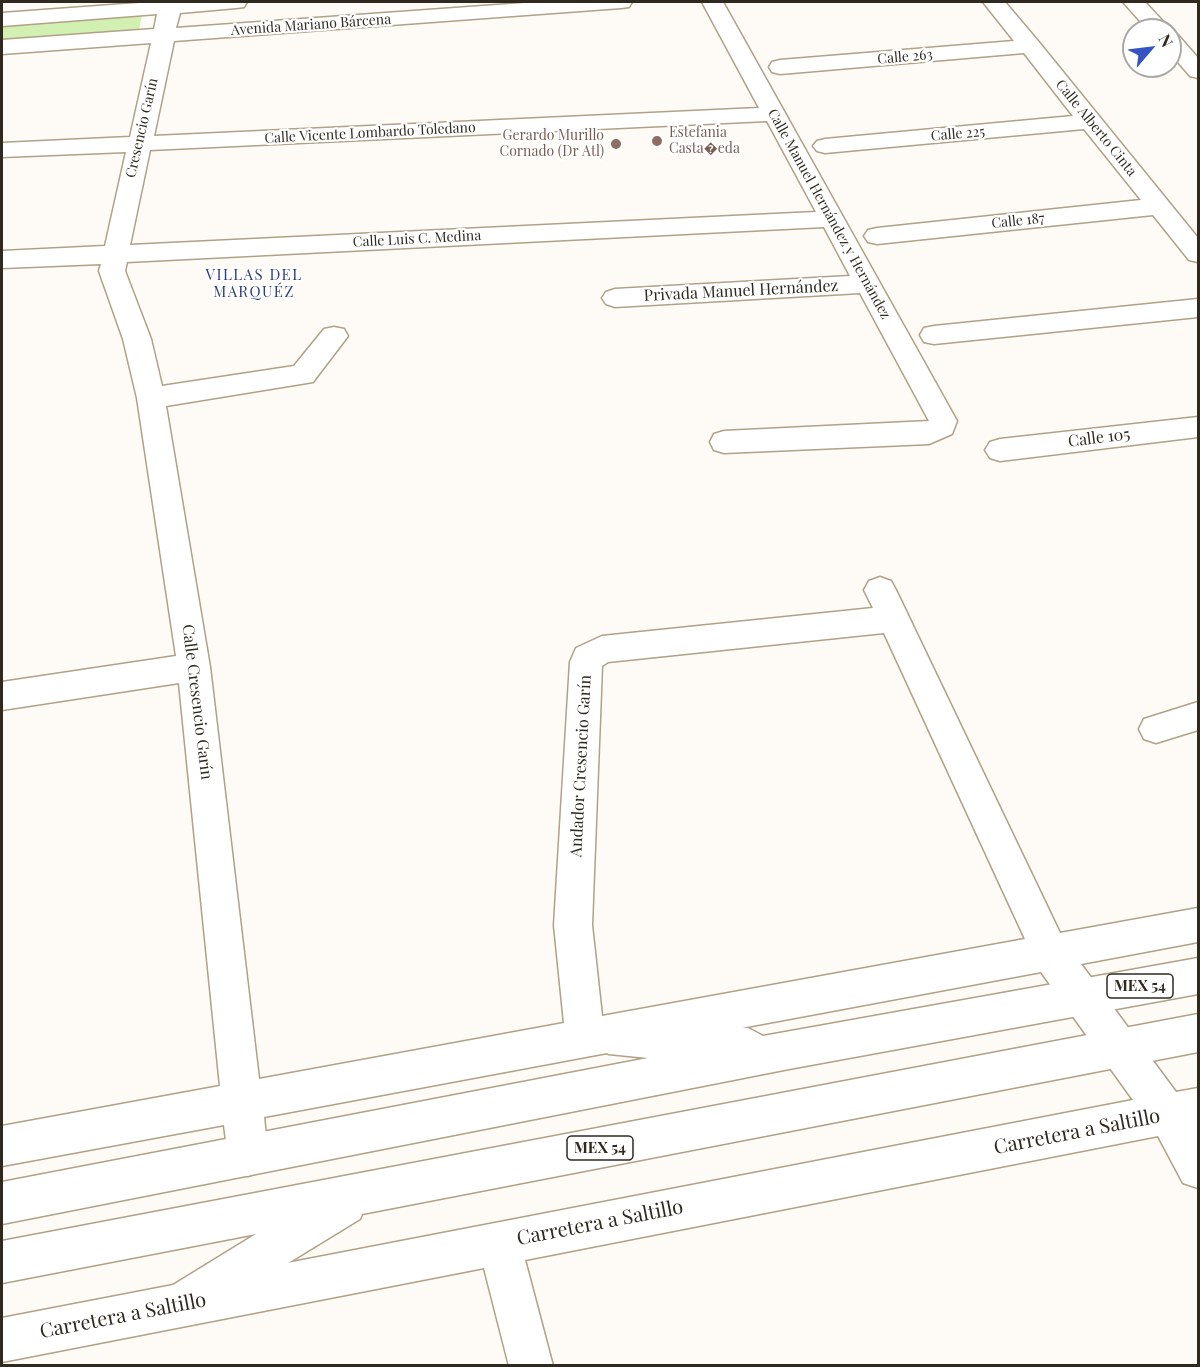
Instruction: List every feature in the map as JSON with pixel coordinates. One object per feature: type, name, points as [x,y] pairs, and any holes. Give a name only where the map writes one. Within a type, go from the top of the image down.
[{"type":"street","name":"Avenida Mariano Bárcena","points":[[2,19],[170,4],[236,2]]},
{"type":"street","name":"Avenida Mariano Bárcena","points":[[2,47],[621,2]]},
{"type":"street","name":"Calle Manuel Hernández y Hernández","points":[[713,2],[867,285],[940,412],[942,427],[929,434],[724,442]]},
{"type":"street","name":"Calle Alberto Cinta","points":[[994,2],[1198,254]]},
{"type":"street","points":[[1134,2],[1149,18]]},
{"type":"street","name":"Cresencio Garín","points":[[114,254],[170,4]]},
{"type":"street","name":"Calle 263","points":[[780,68],[1030,46]]},
{"type":"street","points":[[1182,53],[1198,71]]},
{"type":"street","name":"Calle Vicente Lombardo Toledano","points":[[2,150],[774,114]]},
{"type":"street","name":"Calle 225","points":[[825,146],[1091,121]]},
{"type":"street","name":"Calle 187","points":[[877,236],[1160,206]]},
{"type":"street","name":"Calle Luis C. Medina","points":[[2,260],[832,219]]},
{"type":"street","name":"Calle Cresencio Garín","points":[[114,254],[112,271],[137,339],[151,398],[194,667],[248,1156]]},
{"type":"street","name":"Privada Manuel Hernández","points":[[615,298],[867,285]]},
{"type":"street","points":[[934,335],[1198,308]]},
{"type":"street","points":[[151,398],[303,375],[334,336]]},
{"type":"street","name":"Calle 105","points":[[1000,450],[1198,427]]},
{"type":"street","name":"Andador Cresencio Garín","points":[[597,1038],[573,925],[588,658],[602,649],[887,604],[1050,953],[1121,1048],[1183,1111],[1198,1168]]},
{"type":"street","points":[[2,696],[194,667]]},
{"type":"street","points":[[1156,729],[1198,716]]},
{"type":"street","points":[[2,1146],[242,1104],[1198,925]]},
{"type":"street","name":"MEX 54","points":[[2,1203],[789,1050],[1198,976]]},
{"type":"street","name":"MEX 54","points":[[2,1262],[1198,1033]]},
{"type":"street","points":[[597,1038],[789,1050]]},
{"type":"street","name":"Carretera a Saltillo","points":[[2,1340],[1183,1111]]},
{"type":"street","points":[[180,1305],[362,1193]]},
{"type":"street","points":[[499,1242],[531,1365]]},
{"type":"green space","points":[[143,11],[139,29],[2,42],[2,24]]},
{"type":"place","name":"Estefania Casta�eda","points":[[657,141]]},
{"type":"place","name":"Gerardo Murillo Cornado (Dr Atl)","points":[[616,144]]},
{"type":"district","name":"VILLAS DEL MARQUÉZ","points":[[254,284]]}]
